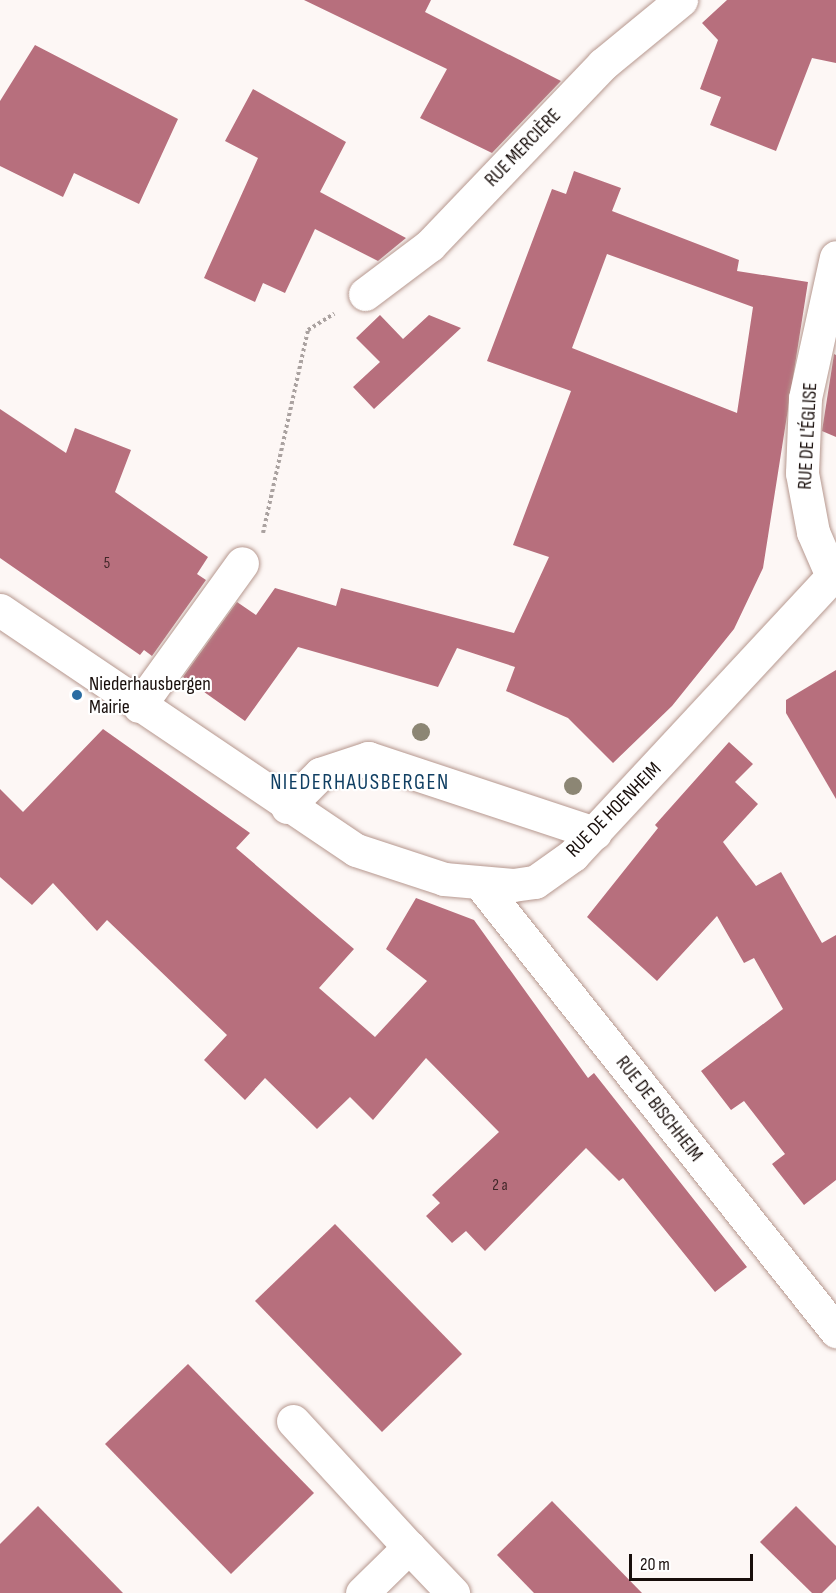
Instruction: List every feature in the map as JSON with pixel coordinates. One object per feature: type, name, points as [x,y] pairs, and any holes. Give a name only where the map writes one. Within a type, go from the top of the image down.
[{"type":"street","name":"RUE MERCIÈRE","points":[[365,294],[430,245],[603,64],[681,0]]},
{"type":"street","name":"RUE DE L'ÉGLISE","points":[[834,574],[810,523],[802,473],[805,398],[836,257]]},
{"type":"street","points":[[140,706],[242,562]]},
{"type":"street","name":"RUE DE HOENHEIM","points":[[0,610],[287,807],[356,850],[482,886],[535,882],[595,833],[834,574]]},
{"type":"street","points":[[287,807],[320,774],[368,758],[595,833]]},
{"type":"street","name":"RUE DE BISCHHEIM","points":[[482,886],[836,1331]]},
{"type":"street","points":[[293,1421],[453,1593]]},
{"type":"street","points":[[362,1593],[409,1547]]},
{"type":"path","points":[[267,527],[308,330],[365,294]]},
{"type":"building","points":[[304,0],[431,0],[425,12],[561,81],[492,153],[420,118],[447,69]]},
{"type":"building","points":[[727,0],[836,0],[836,63],[812,58],[776,151],[710,125],[721,97],[700,89],[718,40],[702,23]]},
{"type":"building","points":[[35,45],[178,119],[139,204],[74,173],[63,197],[0,166],[0,101]]},
{"type":"building","points":[[253,89],[346,142],[320,192],[406,238],[378,261],[315,229],[285,293],[263,283],[255,302],[204,278],[258,158],[225,141]]},
{"type":"building","points":[[574,171],[621,188],[612,211],[739,260],[737,271],[808,282],[763,568],[734,629],[672,706],[613,763],[568,718],[506,691],[515,667],[457,648],[438,687],[298,647],[245,721],[183,677],[237,602],[256,615],[275,588],[336,606],[341,588],[514,633],[549,557],[513,545],[571,391],[487,361],[552,189],[566,194]],"holes":[[[607,254],[753,307],[737,413],[572,348]]]},
{"type":"building","points":[[380,315],[403,339],[429,315],[461,328],[374,409],[353,387],[380,362],[356,338]]},
{"type":"building","points":[[834,354],[836,355],[836,437],[822,431]]},
{"type":"building","points":[[0,409],[66,453],[75,428],[131,450],[115,492],[208,557],[197,574],[206,580],[152,656],[144,650],[140,655],[0,558]]},
{"type":"building","points":[[836,670],[836,799],[786,713],[786,700]]},
{"type":"building","points":[[103,729],[250,833],[236,848],[354,949],[319,988],[375,1037],[427,981],[386,949],[416,898],[474,920],[588,1078],[594,1073],[747,1267],[715,1292],[623,1178],[619,1181],[586,1148],[485,1251],[466,1231],[452,1243],[426,1216],[440,1203],[432,1195],[499,1132],[426,1058],[373,1120],[350,1097],[317,1129],[265,1078],[245,1100],[204,1060],[227,1035],[107,920],[97,931],[53,883],[32,905],[0,877],[0,789],[23,812]]},
{"type":"building","points":[[729,742],[753,764],[735,782],[758,804],[723,842],[756,886],[781,872],[822,943],[836,935],[836,1180],[804,1205],[772,1164],[785,1154],[744,1101],[731,1110],[701,1071],[783,1009],[754,958],[744,963],[717,916],[657,981],[587,917],[658,828],[655,825]]},
{"type":"building","points":[[335,1224],[462,1354],[382,1432],[255,1301]]},
{"type":"building","points":[[188,1364],[314,1493],[231,1574],[105,1444]]},
{"type":"building","points":[[552,1501],[642,1593],[534,1593],[497,1555]]},
{"type":"building","points":[[38,1506],[123,1593],[0,1593],[0,1544]]},
{"type":"building","points":[[796,1506],[836,1546],[836,1579],[822,1593],[812,1593],[760,1542]]},
{"type":"place","name":"Niederhausbergen Mairie","points":[[77,695]]},
{"type":"district","name":"NIEDERHAUSBERGEN","points":[[360,783]]}]
